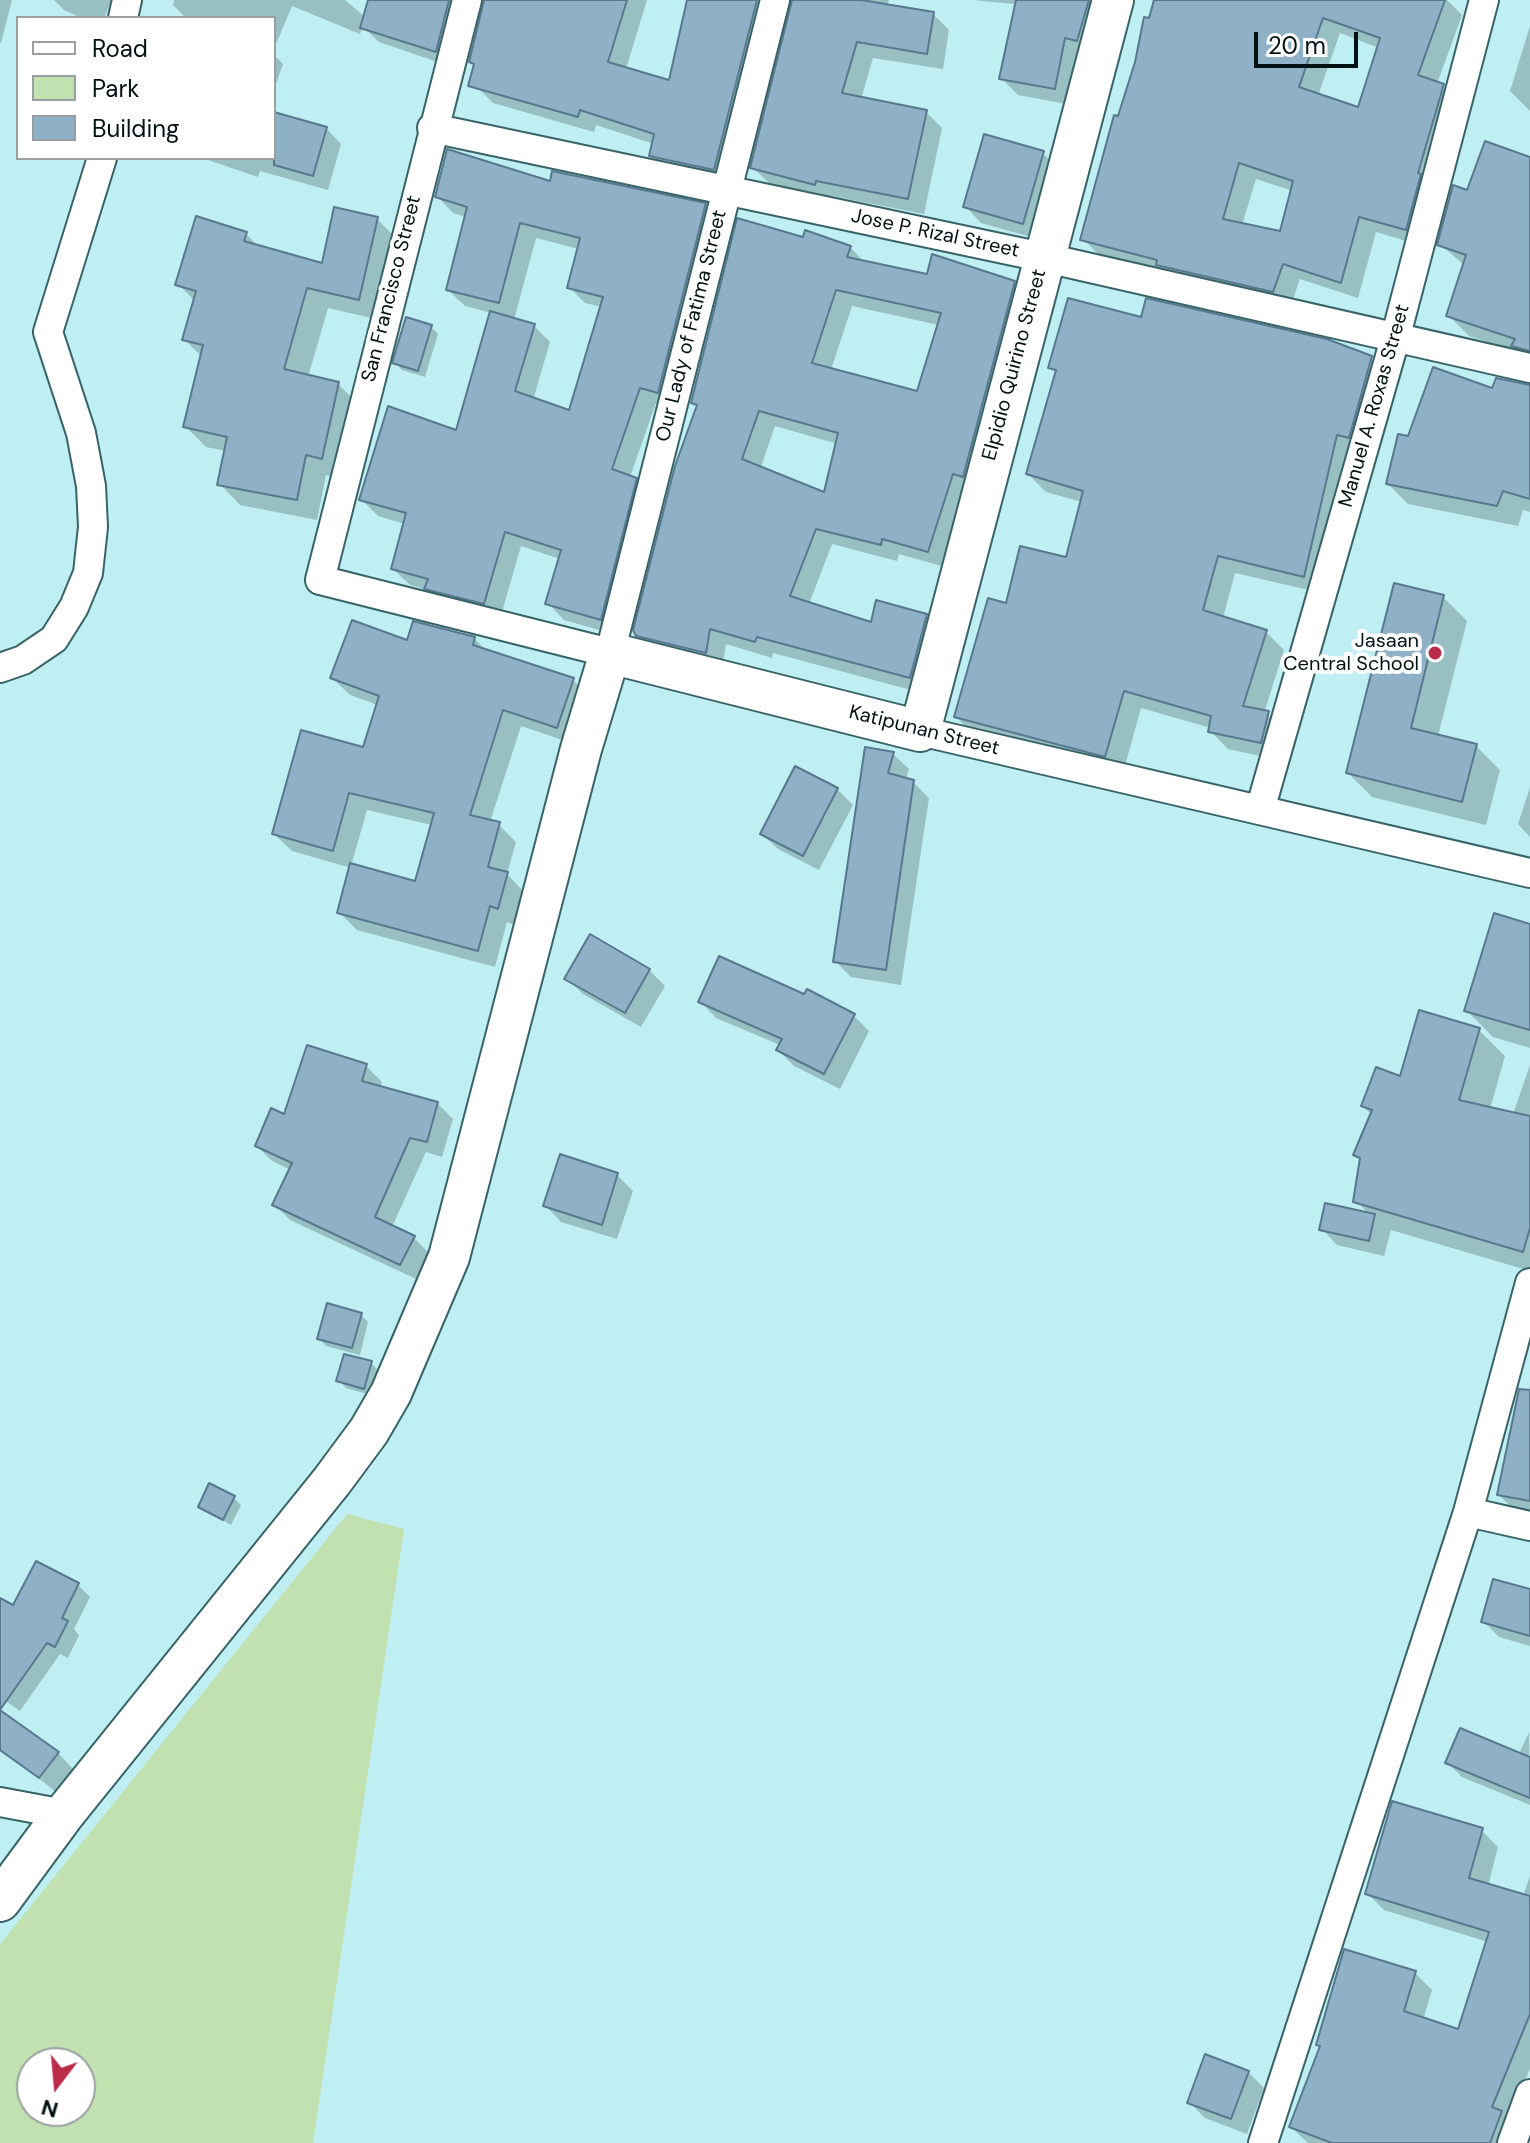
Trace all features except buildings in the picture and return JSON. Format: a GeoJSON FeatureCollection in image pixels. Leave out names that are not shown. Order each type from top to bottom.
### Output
{"type":"FeatureCollection","features":[{"type":"Feature","properties":{"kind":"street","name":"San Francisco Street"},"geometry":{"type":"LineString","coordinates":[[320,580],[432,128],[467,0]]}},
{"type":"Feature","properties":{"kind":"street","name":"Our Lady of Fatima Street"},"geometry":{"type":"LineString","coordinates":[[610,653],[775,0]]}},
{"type":"Feature","properties":{"kind":"street","name":"Elpidio Quirino Street"},"geometry":{"type":"LineString","coordinates":[[920,731],[1042,257],[1113,0]]}},
{"type":"Feature","properties":{"kind":"street","name":"Manuel A. Roxas Street"},"geometry":{"type":"LineString","coordinates":[[1260,810],[1395,339],[1484,0]]}},
{"type":"Feature","properties":{"kind":"street","name":"Jose P. Rizal Street"},"geometry":{"type":"LineString","coordinates":[[432,128],[1042,257],[1530,368]]}},
{"type":"Feature","properties":{"kind":"street"},"geometry":{"type":"LineString","coordinates":[[0,668],[23,660],[54,639],[74,607],[88,573],[93,527],[91,486],[81,433],[48,332],[95,190],[102,160]]}},
{"type":"Feature","properties":{"kind":"street","name":"Katipunan Street"},"geometry":{"type":"LineString","coordinates":[[320,580],[920,731],[1530,873]]}},
{"type":"Feature","properties":{"kind":"street"},"geometry":{"type":"LineString","coordinates":[[0,1901],[64,1814],[332,1481],[369,1431],[391,1393],[449,1257],[581,749],[610,653]]}},
{"type":"Feature","properties":{"kind":"street"},"geometry":{"type":"LineString","coordinates":[[1263,2143],[1468,1512],[1530,1283]]}},
{"type":"Feature","properties":{"kind":"street"},"geometry":{"type":"LineString","coordinates":[[1468,1512],[1530,1526]]}},
{"type":"Feature","properties":{"kind":"street"},"geometry":{"type":"LineString","coordinates":[[0,1802],[64,1814]]}},
{"type":"Feature","properties":{"kind":"street"},"geometry":{"type":"LineString","coordinates":[[1512,2143],[1530,2094]]}},
{"type":"Feature","properties":{"kind":"green space"},"geometry":{"type":"Polygon","coordinates":[[[347,1514],[404,1529],[313,2143],[0,2143],[0,1944],[347,1514]]]}},
{"type":"Feature","properties":{"kind":"place","name":"Jasaan Central School"},"geometry":{"type":"Point","coordinates":[1435,653]}}]}
